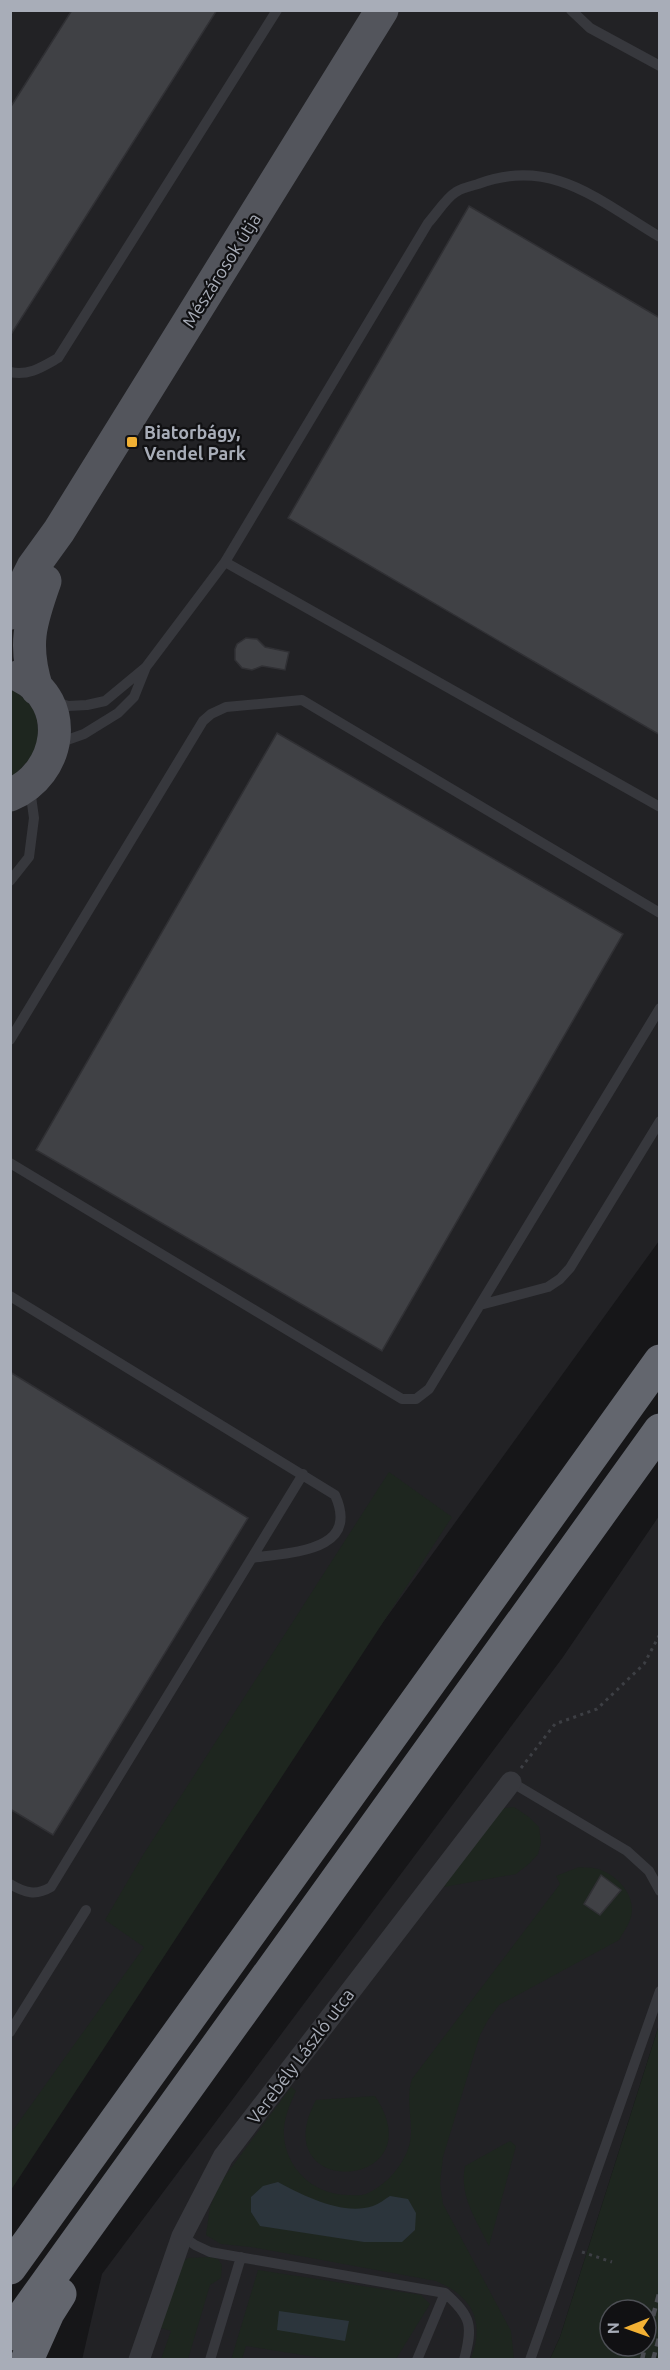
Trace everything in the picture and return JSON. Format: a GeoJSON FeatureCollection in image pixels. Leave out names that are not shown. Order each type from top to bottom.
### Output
{"type":"FeatureCollection","features":[{"type":"Feature","properties":{"kind":"highway"},"geometry":{"type":"LineString","coordinates":[[10,2268],[660,1361]]}},
{"type":"Feature","properties":{"kind":"highway"},"geometry":{"type":"LineString","coordinates":[[10,2334],[660,1430]]}},
{"type":"Feature","properties":{"kind":"highway"},"geometry":{"type":"LineString","coordinates":[[27,2360],[48,2313],[82,2259],[118,2184]]}},
{"type":"Feature","properties":{"kind":"main road","name":"Mészárosok útja"},"geometry":{"type":"LineString","coordinates":[[10,613],[33,567],[59,531],[382,10]]}},
{"type":"Feature","properties":{"kind":"main road","name":"Mészárosok útja"},"geometry":{"type":"LineString","coordinates":[[20,790],[39,776],[52,752],[54,724],[31,686],[29,636],[59,531]]}},
{"type":"Feature","properties":{"kind":"street","name":"Verebély László utca"},"geometry":{"type":"LineString","coordinates":[[139,2360],[182,2236],[223,2157],[511,1782]]}},
{"type":"Feature","properties":{"kind":"lane"},"geometry":{"type":"LineString","coordinates":[[10,372],[22,374],[37,370],[58,358],[277,10]]}},
{"type":"Feature","properties":{"kind":"lane"},"geometry":{"type":"LineString","coordinates":[[571,10],[590,27],[660,66]]}},
{"type":"Feature","properties":{"kind":"lane"},"geometry":{"type":"LineString","coordinates":[[31,686],[68,706],[87,705],[105,701],[146,667],[225,562],[428,223],[455,192],[489,180],[520,174],[547,177],[573,185],[660,237]]}},
{"type":"Feature","properties":{"kind":"lane"},"geometry":{"type":"LineString","coordinates":[[225,562],[660,807]]}},
{"type":"Feature","properties":{"kind":"lane"},"geometry":{"type":"LineString","coordinates":[[52,752],[68,740],[84,734],[118,713],[134,698],[146,667]]}},
{"type":"Feature","properties":{"kind":"lane"},"geometry":{"type":"LineString","coordinates":[[10,1040],[203,721],[211,714],[226,707],[302,700],[660,914]]}},
{"type":"Feature","properties":{"kind":"lane"},"geometry":{"type":"LineString","coordinates":[[10,881],[29,857],[34,818],[20,790]]}},
{"type":"Feature","properties":{"kind":"lane"},"geometry":{"type":"LineString","coordinates":[[10,1163],[402,1399],[416,1399],[429,1389],[660,1008]]}},
{"type":"Feature","properties":{"kind":"lane"},"geometry":{"type":"LineString","coordinates":[[480,1305],[548,1287],[560,1279],[570,1268],[660,1121]]}},
{"type":"Feature","properties":{"kind":"lane"},"geometry":{"type":"LineString","coordinates":[[10,1296],[335,1495],[340,1508],[340,1522],[334,1535],[324,1545],[252,1558]]}},
{"type":"Feature","properties":{"kind":"lane"},"geometry":{"type":"LineString","coordinates":[[10,1884],[30,1893],[41,1893],[51,1887],[303,1474]]}},
{"type":"Feature","properties":{"kind":"lane"},"geometry":{"type":"LineString","coordinates":[[511,1782],[627,1851],[649,1871],[660,1891]]}},
{"type":"Feature","properties":{"kind":"lane"},"geometry":{"type":"LineString","coordinates":[[10,2032],[86,1910]]}},
{"type":"Feature","properties":{"kind":"lane"},"geometry":{"type":"LineString","coordinates":[[530,2360],[660,1991]]}},
{"type":"Feature","properties":{"kind":"lane"},"geometry":{"type":"LineString","coordinates":[[182,2236],[195,2246],[210,2252],[446,2293],[469,2319],[470,2334],[464,2360]]}},
{"type":"Feature","properties":{"kind":"lane"},"geometry":{"type":"LineString","coordinates":[[210,2360],[241,2257]]}},
{"type":"Feature","properties":{"kind":"lane"},"geometry":{"type":"LineString","coordinates":[[417,2360],[446,2293]]}},
{"type":"Feature","properties":{"kind":"path"},"geometry":{"type":"LineString","coordinates":[[511,1782],[555,1724],[597,1709],[644,1664],[660,1634]]}},
{"type":"Feature","properties":{"kind":"path"},"geometry":{"type":"LineString","coordinates":[[569,2248],[612,2262]]}},
{"type":"Feature","properties":{"kind":"shaded area"},"geometry":{"type":"Polygon","coordinates":[[[11,11],[659,11],[659,1241],[11,2136],[11,11]]]}},
{"type":"Feature","properties":{"kind":"shaded area"},"geometry":{"type":"Polygon","coordinates":[[[11,688],[27,702],[35,714],[38,750],[11,779],[11,688]]]}},
{"type":"Feature","properties":{"kind":"shaded area"},"geometry":{"type":"Polygon","coordinates":[[[389,1472],[452,1517],[11,2190],[11,2133],[144,1947],[105,1920],[143,1855],[389,1472]]]}},
{"type":"Feature","properties":{"kind":"shaded area"},"geometry":{"type":"Polygon","coordinates":[[[659,1516],[659,2025],[560,2337],[550,2359],[82,2360],[102,2274],[563,1657],[659,1516]]]}},
{"type":"Feature","properties":{"kind":"shaded area"},"geometry":{"type":"Polygon","coordinates":[[[514,1807],[539,1827],[541,1842],[538,1854],[516,1874],[444,1887],[495,1809],[514,1807]]]}},
{"type":"Feature","properties":{"kind":"shaded area"},"geometry":{"type":"Polygon","coordinates":[[[579,1867],[604,1871],[621,1884],[631,1903],[632,1914],[629,1922],[619,1940],[499,2005],[480,2035],[443,2157],[440,2184],[443,2204],[511,2331],[514,2359],[471,2359],[477,2333],[473,2312],[459,2295],[436,2281],[251,2247],[221,2244],[206,2235],[210,2207],[220,2183],[291,2087],[296,2091],[285,2123],[285,2144],[293,2165],[308,2181],[316,2187],[337,2194],[360,2195],[372,2191],[389,2178],[402,2162],[409,2146],[411,2127],[409,2099],[412,2079],[560,1884],[556,1876],[579,1867]]]}},
{"type":"Feature","properties":{"kind":"shaded area"},"geometry":{"type":"Polygon","coordinates":[[[659,2025],[659,2359],[550,2359],[560,2337],[659,2025]]]}},
{"type":"Feature","properties":{"kind":"shaded area"},"geometry":{"type":"Polygon","coordinates":[[[375,2096],[388,2128],[385,2151],[370,2166],[349,2172],[328,2168],[311,2155],[306,2133],[316,2100],[375,2096]]]}},
{"type":"Feature","properties":{"kind":"shaded area"},"geometry":{"type":"Polygon","coordinates":[[[510,2141],[516,2146],[489,2246],[474,2217],[464,2187],[465,2166],[510,2141]]]}},
{"type":"Feature","properties":{"kind":"shaded area"},"geometry":{"type":"Polygon","coordinates":[[[278,2182],[324,2203],[349,2208],[373,2206],[390,2196],[408,2199],[416,2213],[415,2230],[402,2242],[364,2242],[260,2226],[251,2212],[251,2197],[263,2186],[278,2182]]]}},
{"type":"Feature","properties":{"kind":"shaded area"},"geometry":{"type":"Polygon","coordinates":[[[188,2258],[218,2259],[222,2265],[221,2278],[210,2285],[188,2359],[161,2359],[171,2331],[161,2328],[173,2269],[188,2258]]]}},
{"type":"Feature","properties":{"kind":"shaded area"},"geometry":{"type":"Polygon","coordinates":[[[258,2270],[421,2295],[430,2304],[396,2359],[328,2359],[246,2346],[242,2359],[231,2360],[258,2270]]]}},
{"type":"Feature","properties":{"kind":"shaded area"},"geometry":{"type":"Polygon","coordinates":[[[279,2311],[349,2321],[345,2341],[277,2330],[279,2311]]]}},
{"type":"Feature","properties":{"kind":"building"},"geometry":{"type":"Polygon","coordinates":[[[72,10],[217,10],[10,336],[10,108],[72,10]]]}},
{"type":"Feature","properties":{"kind":"building"},"geometry":{"type":"Polygon","coordinates":[[[469,206],[660,318],[660,735],[288,518],[469,206]]]}},
{"type":"Feature","properties":{"kind":"building"},"geometry":{"type":"Polygon","coordinates":[[[246,638],[257,639],[265,647],[289,652],[285,670],[262,666],[252,670],[242,668],[235,660],[235,649],[237,644],[246,638]]]}},
{"type":"Feature","properties":{"kind":"building"},"geometry":{"type":"Polygon","coordinates":[[[277,733],[623,934],[382,1351],[36,1150],[277,733]]]}},
{"type":"Feature","properties":{"kind":"building"},"geometry":{"type":"Polygon","coordinates":[[[10,1372],[248,1518],[53,1835],[10,1809],[10,1372]]]}},
{"type":"Feature","properties":{"kind":"building"},"geometry":{"type":"Polygon","coordinates":[[[601,1875],[621,1890],[600,1915],[584,1904],[601,1875]]]}},
{"type":"Feature","properties":{"kind":"railway"},"geometry":{"type":"LineString","coordinates":[[658,2298],[660,2290]]}},
{"type":"Feature","properties":{"kind":"railway"},"geometry":{"type":"LineString","coordinates":[[653,2360],[660,2334]]}},
{"type":"Feature","properties":{"kind":"place","name":"Biatorbágy, Vendel Park"},"geometry":{"type":"Point","coordinates":[132,442]}}]}
